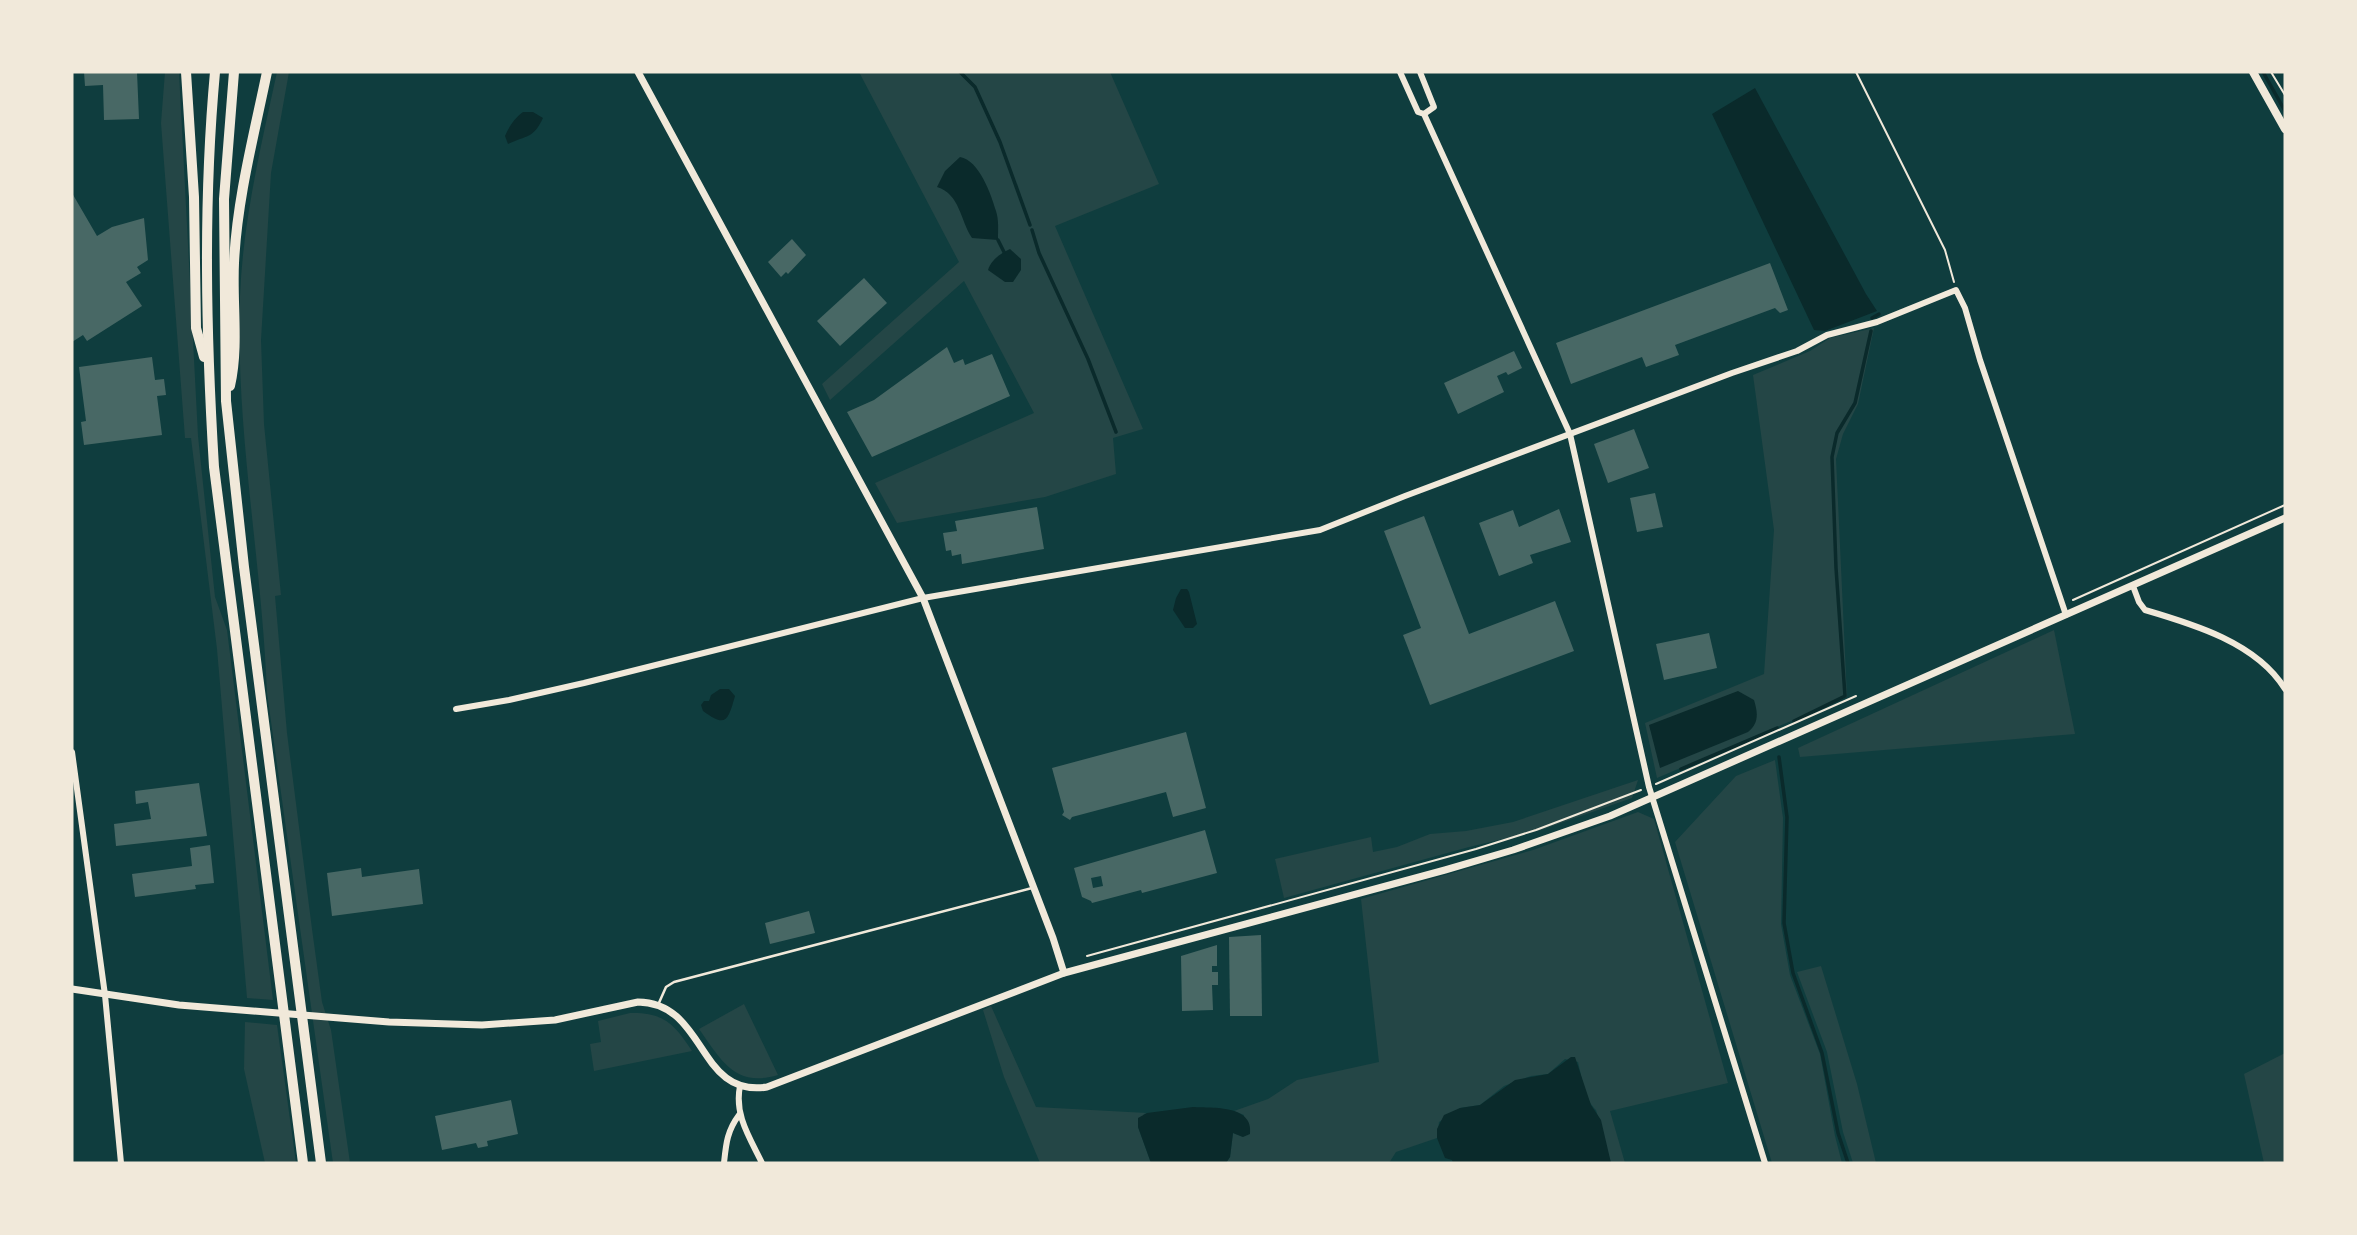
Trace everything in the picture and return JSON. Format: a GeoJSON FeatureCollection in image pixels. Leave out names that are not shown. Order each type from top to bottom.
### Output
{"type":"FeatureCollection","features":[{"type":"Feature","properties":{"kind":"highway"},"geometry":{"type":"LineString","coordinates":[[186,72],[194,197],[196,328],[208,368]]}},
{"type":"Feature","properties":{"kind":"highway"},"geometry":{"type":"LineString","coordinates":[[215,72],[207,201],[208,368],[217,494],[303,1163]]}},
{"type":"Feature","properties":{"kind":"highway"},"geometry":{"type":"LineString","coordinates":[[234,72],[224,199],[226,401],[244,567],[321,1163]]}},
{"type":"Feature","properties":{"kind":"highway"},"geometry":{"type":"LineString","coordinates":[[226,401],[234,367],[234,262],[241,200],[267,72]]}},
{"type":"Feature","properties":{"kind":"main road"},"geometry":{"type":"LineString","coordinates":[[2253,72],[2285,129]]}},
{"type":"Feature","properties":{"kind":"street"},"geometry":{"type":"LineString","coordinates":[[638,72],[923,598],[1064,973]]}},
{"type":"Feature","properties":{"kind":"street"},"geometry":{"type":"LineString","coordinates":[[1400,72],[1418,112],[1424,114],[1570,434],[1649,787],[1765,1163]]}},
{"type":"Feature","properties":{"kind":"street"},"geometry":{"type":"LineString","coordinates":[[1419,72],[1434,107],[1424,114]]}},
{"type":"Feature","properties":{"kind":"street"},"geometry":{"type":"LineString","coordinates":[[456,709],[573,685],[923,598],[1320,530],[1732,373],[1787,355],[1827,335],[1877,322],[1956,290],[1965,308],[2066,615]]}},
{"type":"Feature","properties":{"kind":"street"},"geometry":{"type":"LineString","coordinates":[[72,989],[179,1005],[389,1022],[503,1024],[555,1020],[638,1002],[658,1005],[682,1020],[711,1064],[726,1078],[740,1086],[757,1089],[776,1085],[949,1015],[1064,973],[1513,850],[1610,816],[2285,518]]}},
{"type":"Feature","properties":{"kind":"street"},"geometry":{"type":"LineString","coordinates":[[2133,586],[2138,602],[2145,610],[2207,629],[2253,656],[2285,689]]}},
{"type":"Feature","properties":{"kind":"street"},"geometry":{"type":"LineString","coordinates":[[72,752],[105,995],[121,1163]]}},
{"type":"Feature","properties":{"kind":"street"},"geometry":{"type":"LineString","coordinates":[[740,1086],[739,1115],[762,1163]]}},
{"type":"Feature","properties":{"kind":"street"},"geometry":{"type":"LineString","coordinates":[[724,1163],[727,1136],[739,1115]]}},
{"type":"Feature","properties":{"kind":"lane"},"geometry":{"type":"LineString","coordinates":[[658,1005],[666,987],[674,982],[1034,888]]}},
{"type":"Feature","properties":{"kind":"path"},"geometry":{"type":"LineString","coordinates":[[1856,72],[1945,250],[1956,290]]}},
{"type":"Feature","properties":{"kind":"path"},"geometry":{"type":"LineString","coordinates":[[2271,72],[2285,95]]}},
{"type":"Feature","properties":{"kind":"path"},"geometry":{"type":"LineString","coordinates":[[2062,605],[2285,505]]}},
{"type":"Feature","properties":{"kind":"path"},"geometry":{"type":"LineString","coordinates":[[1080,961],[1089,955],[1476,849],[1536,830],[1649,787],[1865,692]]}},
{"type":"Feature","properties":{"kind":"shaded area"},"geometry":{"type":"Polygon","coordinates":[[[165,72],[179,72],[198,436],[215,597],[227,630],[273,1000],[247,998],[217,649],[191,438],[185,438],[161,123],[165,72]]]}},
{"type":"Feature","properties":{"kind":"shaded area"},"geometry":{"type":"Polygon","coordinates":[[[277,72],[289,72],[271,173],[261,340],[264,424],[281,595],[275,596],[287,733],[312,929],[322,1002],[331,1030],[350,1163],[333,1163],[267,693],[241,396],[240,296],[245,239],[277,72]]]}},
{"type":"Feature","properties":{"kind":"shaded area"},"geometry":{"type":"Polygon","coordinates":[[[859,72],[1110,72],[1159,184],[1055,226],[1143,429],[1113,438],[1116,474],[1045,497],[897,523],[875,483],[1034,413],[964,281],[830,400],[822,384],[959,262],[859,72]]]}},
{"type":"Feature","properties":{"kind":"shaded area"},"geometry":{"type":"Polygon","coordinates":[[[1755,88],[1877,311],[1825,331],[1814,330],[1712,114],[1755,88]]]}},
{"type":"Feature","properties":{"kind":"shaded area"},"geometry":{"type":"Polygon","coordinates":[[[523,112],[533,112],[543,118],[533,133],[508,144],[505,136],[512,122],[523,112]]]}},
{"type":"Feature","properties":{"kind":"shaded area"},"geometry":{"type":"Polygon","coordinates":[[[960,157],[973,164],[987,187],[997,214],[998,240],[972,238],[955,201],[945,190],[937,187],[945,171],[960,157]]]}},
{"type":"Feature","properties":{"kind":"shaded area"},"geometry":{"type":"Polygon","coordinates":[[[1010,249],[1021,259],[1021,270],[1013,282],[1005,282],[988,270],[997,257],[1010,249]]]}},
{"type":"Feature","properties":{"kind":"shaded area"},"geometry":{"type":"Polygon","coordinates":[[[1874,328],[1858,404],[1843,434],[1836,459],[1847,697],[1657,778],[1645,723],[1764,674],[1774,530],[1753,375],[1810,351],[1830,338],[1874,328]]]}},
{"type":"Feature","properties":{"kind":"shaded area"},"geometry":{"type":"Polygon","coordinates":[[[1181,589],[1187,589],[1189,592],[1197,624],[1193,628],[1185,628],[1173,610],[1181,589]]]}},
{"type":"Feature","properties":{"kind":"shaded area"},"geometry":{"type":"Polygon","coordinates":[[[2054,630],[2075,734],[1800,757],[1798,748],[2054,630]]]}},
{"type":"Feature","properties":{"kind":"shaded area"},"geometry":{"type":"Polygon","coordinates":[[[720,689],[729,689],[735,696],[728,716],[721,720],[703,711],[701,705],[720,689]]]}},
{"type":"Feature","properties":{"kind":"shaded area"},"geometry":{"type":"Polygon","coordinates":[[[1738,691],[1754,700],[1757,718],[1752,729],[1660,768],[1649,725],[1738,691]]]}},
{"type":"Feature","properties":{"kind":"shaded area"},"geometry":{"type":"Polygon","coordinates":[[[1775,760],[1783,818],[1781,924],[1790,975],[1820,1054],[1842,1163],[1772,1163],[1675,842],[1736,776],[1775,760]]]}},
{"type":"Feature","properties":{"kind":"shaded area"},"geometry":{"type":"Polygon","coordinates":[[[1638,780],[1632,798],[1541,830],[1284,898],[1275,859],[1371,837],[1373,852],[1397,847],[1430,834],[1466,831],[1513,822],[1638,780]]]}},
{"type":"Feature","properties":{"kind":"shaded area"},"geometry":{"type":"Polygon","coordinates":[[[1638,812],[1654,819],[1728,1083],[1610,1111],[1625,1163],[1611,1163],[1596,1110],[1584,1088],[1578,1062],[1565,1059],[1548,1074],[1531,1076],[1504,1086],[1480,1105],[1460,1108],[1439,1122],[1437,1138],[1396,1152],[1389,1163],[1226,1163],[1230,1157],[1233,1133],[1243,1137],[1244,1115],[1234,1111],[1268,1099],[1297,1080],[1379,1062],[1361,899],[1533,850],[1638,812]]]}},
{"type":"Feature","properties":{"kind":"shaded area"},"geometry":{"type":"Polygon","coordinates":[[[1821,966],[1857,1084],[1876,1163],[1853,1163],[1843,1132],[1827,1052],[1797,972],[1821,966]]]}},
{"type":"Feature","properties":{"kind":"shaded area"},"geometry":{"type":"Polygon","coordinates":[[[744,1004],[778,1075],[751,1078],[740,1074],[722,1061],[699,1029],[744,1004]]]}},
{"type":"Feature","properties":{"kind":"shaded area"},"geometry":{"type":"Polygon","coordinates":[[[991,1006],[1036,1107],[1147,1113],[1138,1127],[1151,1163],[1040,1163],[1004,1077],[983,1010],[991,1006]]]}},
{"type":"Feature","properties":{"kind":"shaded area"},"geometry":{"type":"Polygon","coordinates":[[[630,1013],[652,1015],[667,1022],[692,1051],[594,1071],[590,1044],[601,1042],[598,1021],[630,1013]]]}},
{"type":"Feature","properties":{"kind":"shaded area"},"geometry":{"type":"Polygon","coordinates":[[[245,1022],[277,1025],[296,1163],[265,1163],[244,1069],[245,1022]]]}},
{"type":"Feature","properties":{"kind":"shaded area"},"geometry":{"type":"Polygon","coordinates":[[[2285,1053],[2285,1163],[2264,1163],[2244,1074],[2285,1053]]]}},
{"type":"Feature","properties":{"kind":"shaded area"},"geometry":{"type":"Polygon","coordinates":[[[1571,1057],[1575,1057],[1591,1105],[1601,1120],[1611,1163],[1453,1163],[1445,1158],[1437,1138],[1437,1129],[1444,1115],[1460,1108],[1480,1105],[1515,1080],[1548,1074],[1571,1057]]]}},
{"type":"Feature","properties":{"kind":"shaded area"},"geometry":{"type":"Polygon","coordinates":[[[1193,1107],[1221,1108],[1239,1113],[1250,1125],[1250,1134],[1243,1137],[1233,1133],[1230,1157],[1226,1163],[1151,1163],[1138,1127],[1138,1118],[1147,1113],[1193,1107]]]}},
{"type":"Feature","properties":{"kind":"building"},"geometry":{"type":"Polygon","coordinates":[[[84,72],[137,72],[139,119],[104,120],[103,85],[85,86],[84,72]]]}},
{"type":"Feature","properties":{"kind":"building"},"geometry":{"type":"Polygon","coordinates":[[[72,193],[97,236],[112,227],[144,218],[148,260],[137,267],[141,273],[126,282],[142,306],[87,341],[83,335],[72,342],[72,193]]]}},
{"type":"Feature","properties":{"kind":"building"},"geometry":{"type":"Polygon","coordinates":[[[792,239],[806,255],[788,274],[786,272],[781,277],[768,262],[792,239]]]}},
{"type":"Feature","properties":{"kind":"building"},"geometry":{"type":"Polygon","coordinates":[[[1770,263],[1788,310],[1780,313],[1775,308],[1675,345],[1679,355],[1646,367],[1642,357],[1571,384],[1556,343],[1770,263]]]}},
{"type":"Feature","properties":{"kind":"building"},"geometry":{"type":"Polygon","coordinates":[[[864,278],[887,303],[840,346],[817,321],[864,278]]]}},
{"type":"Feature","properties":{"kind":"building"},"geometry":{"type":"Polygon","coordinates":[[[947,347],[954,363],[963,359],[965,365],[992,354],[1010,396],[872,457],[847,412],[874,400],[947,347]]]}},
{"type":"Feature","properties":{"kind":"building"},"geometry":{"type":"Polygon","coordinates":[[[1514,351],[1522,368],[1508,375],[1506,372],[1497,376],[1504,392],[1458,414],[1444,383],[1514,351]]]}},
{"type":"Feature","properties":{"kind":"building"},"geometry":{"type":"Polygon","coordinates":[[[152,357],[155,380],[164,379],[166,395],[157,396],[162,435],[84,445],[81,422],[86,421],[79,367],[152,357]]]}},
{"type":"Feature","properties":{"kind":"building"},"geometry":{"type":"Polygon","coordinates":[[[1634,429],[1649,468],[1608,483],[1594,444],[1634,429]]]}},
{"type":"Feature","properties":{"kind":"building"},"geometry":{"type":"Polygon","coordinates":[[[1655,493],[1663,527],[1637,532],[1630,498],[1655,493]]]}},
{"type":"Feature","properties":{"kind":"building"},"geometry":{"type":"Polygon","coordinates":[[[1037,507],[1044,549],[962,564],[961,554],[952,556],[951,550],[946,551],[943,533],[957,531],[955,521],[1037,507]]]}},
{"type":"Feature","properties":{"kind":"building"},"geometry":{"type":"Polygon","coordinates":[[[1559,509],[1571,542],[1530,555],[1533,563],[1499,576],[1479,523],[1513,510],[1519,527],[1559,509]]]}},
{"type":"Feature","properties":{"kind":"building"},"geometry":{"type":"Polygon","coordinates":[[[1424,516],[1469,634],[1555,601],[1574,651],[1430,705],[1403,635],[1421,628],[1384,531],[1424,516]]]}},
{"type":"Feature","properties":{"kind":"building"},"geometry":{"type":"Polygon","coordinates":[[[1709,633],[1717,668],[1664,680],[1656,644],[1709,633]]]}},
{"type":"Feature","properties":{"kind":"building"},"geometry":{"type":"Polygon","coordinates":[[[1186,732],[1206,808],[1173,817],[1166,792],[1072,817],[1070,820],[1062,815],[1064,812],[1052,768],[1186,732]]]}},
{"type":"Feature","properties":{"kind":"building"},"geometry":{"type":"Polygon","coordinates":[[[199,783],[207,836],[116,846],[114,824],[151,819],[148,802],[136,804],[135,791],[199,783]]]}},
{"type":"Feature","properties":{"kind":"building"},"geometry":{"type":"Polygon","coordinates":[[[1205,830],[1217,873],[1092,903],[1082,897],[1074,868],[1205,830]],[[1101,876],[1091,878],[1093,888],[1103,886],[1101,876]]]}},
{"type":"Feature","properties":{"kind":"building"},"geometry":{"type":"Polygon","coordinates":[[[210,845],[214,883],[195,885],[196,889],[135,897],[132,874],[192,866],[190,848],[210,845]]]}},
{"type":"Feature","properties":{"kind":"building"},"geometry":{"type":"Polygon","coordinates":[[[361,868],[362,877],[419,869],[423,904],[332,916],[327,873],[361,868]]]}},
{"type":"Feature","properties":{"kind":"building"},"geometry":{"type":"Polygon","coordinates":[[[809,911],[815,933],[770,944],[765,923],[809,911]]]}},
{"type":"Feature","properties":{"kind":"building"},"geometry":{"type":"Polygon","coordinates":[[[1261,935],[1262,1016],[1230,1016],[1229,937],[1261,935]]]}},
{"type":"Feature","properties":{"kind":"building"},"geometry":{"type":"Polygon","coordinates":[[[1217,945],[1217,966],[1212,966],[1212,972],[1218,972],[1218,985],[1212,985],[1213,1010],[1182,1011],[1181,956],[1217,945]]]}},
{"type":"Feature","properties":{"kind":"building"},"geometry":{"type":"Polygon","coordinates":[[[511,1100],[518,1134],[487,1141],[488,1146],[478,1148],[476,1143],[442,1150],[435,1116],[511,1100]]]}},
{"type":"Feature","properties":{"kind":"waterway"},"geometry":{"type":"LineString","coordinates":[[960,72],[975,87],[1000,142],[1030,225]]}},
{"type":"Feature","properties":{"kind":"waterway"},"geometry":{"type":"LineString","coordinates":[[2263,72],[2285,111]]}},
{"type":"Feature","properties":{"kind":"waterway"},"geometry":{"type":"LineString","coordinates":[[1032,230],[1039,253],[1088,359],[1116,432]]}},
{"type":"Feature","properties":{"kind":"waterway"},"geometry":{"type":"LineString","coordinates":[[998,240],[1004,252]]}},
{"type":"Feature","properties":{"kind":"waterway"},"geometry":{"type":"LineString","coordinates":[[1872,318],[1879,314]]}},
{"type":"Feature","properties":{"kind":"waterway"},"geometry":{"type":"LineString","coordinates":[[1794,721],[1845,696],[1832,457],[1837,433],[1855,403],[1871,331]]}},
{"type":"Feature","properties":{"kind":"waterway"},"geometry":{"type":"LineString","coordinates":[[1681,769],[1777,728]]}},
{"type":"Feature","properties":{"kind":"waterway"},"geometry":{"type":"LineString","coordinates":[[1779,757],[1787,817],[1784,923],[1793,973],[1822,1053],[1838,1133],[1848,1163]]}}]}
